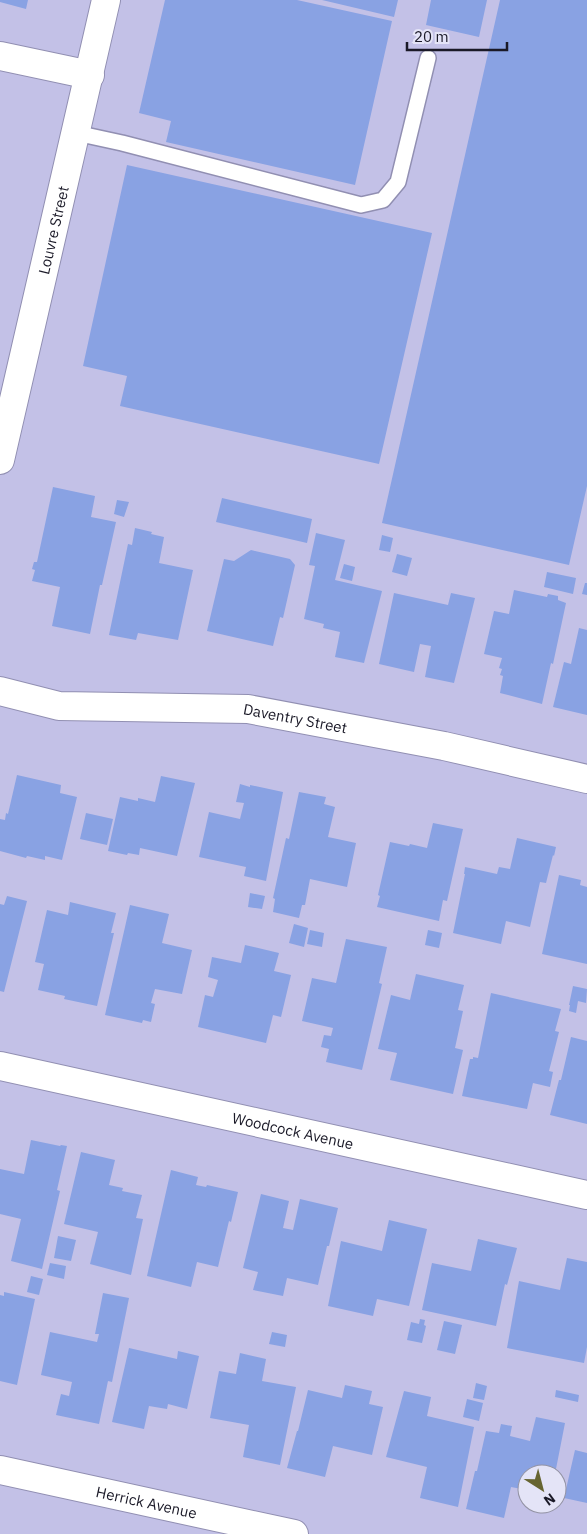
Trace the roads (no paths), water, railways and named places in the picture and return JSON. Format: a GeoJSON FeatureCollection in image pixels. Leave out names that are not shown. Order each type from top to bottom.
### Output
{"type":"FeatureCollection","features":[{"type":"Feature","properties":{"kind":"street","name":"Louvre Street"},"geometry":{"type":"LineString","coordinates":[[0,460],[106,0]]}},
{"type":"Feature","properties":{"kind":"street"},"geometry":{"type":"LineString","coordinates":[[0,56],[90,75]]}},
{"type":"Feature","properties":{"kind":"street","name":"Daventry Street"},"geometry":{"type":"LineString","coordinates":[[0,691],[59,706],[248,709],[444,746],[587,779]]}},
{"type":"Feature","properties":{"kind":"street","name":"Woodcock Avenue"},"geometry":{"type":"LineString","coordinates":[[0,1066],[587,1195]]}},
{"type":"Feature","properties":{"kind":"street","name":"Herrick Avenue"},"geometry":{"type":"LineString","coordinates":[[0,1470],[294,1534]]}},
{"type":"Feature","properties":{"kind":"lane"},"geometry":{"type":"LineString","coordinates":[[76,133],[361,205],[383,200],[398,182],[428,58]]}}]}
